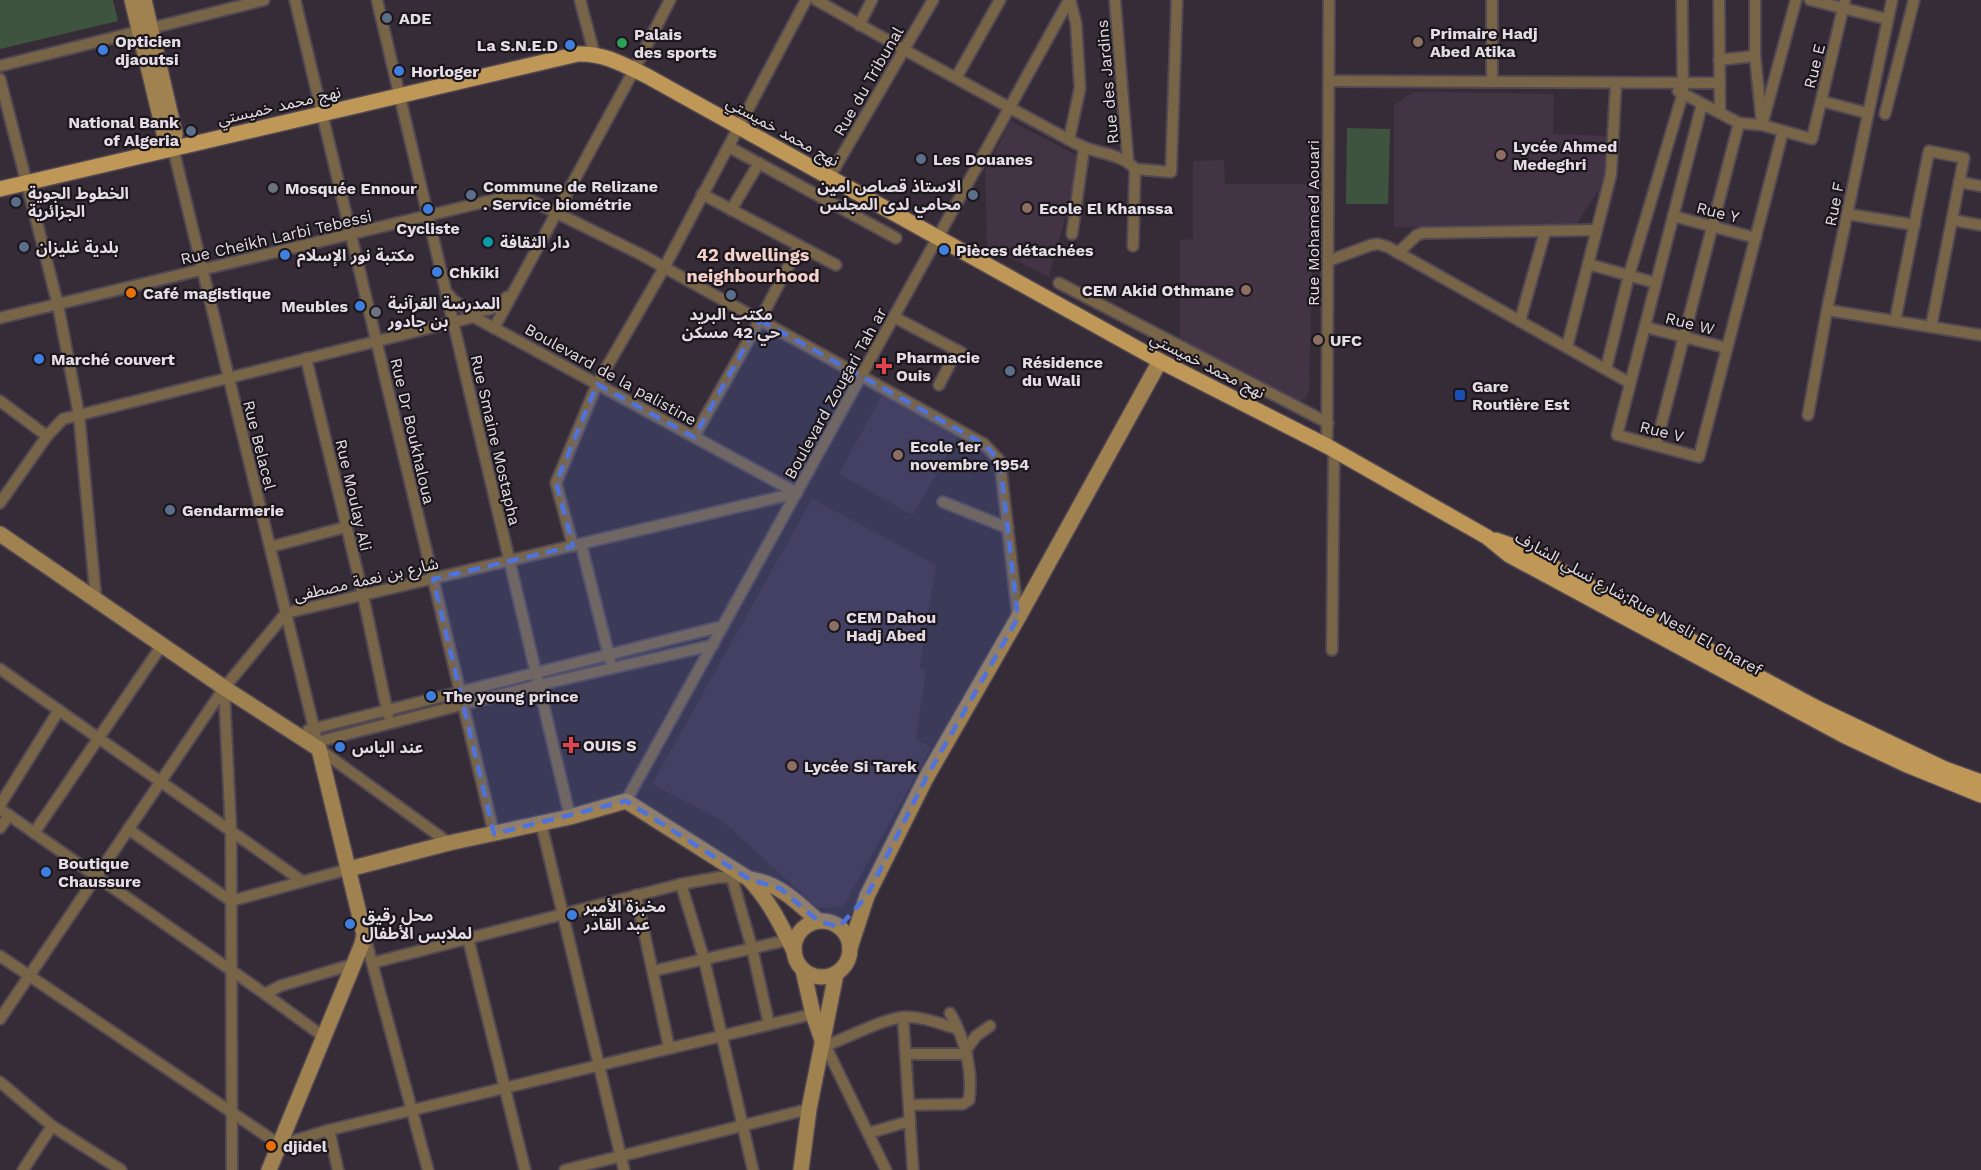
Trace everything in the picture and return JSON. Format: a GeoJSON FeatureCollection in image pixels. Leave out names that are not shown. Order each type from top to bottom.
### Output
{"type":"FeatureCollection","features":[{"type":"Feature","properties":{"kind":"main road","name":"نهج محمد خميستي"},"geometry":{"type":"LineString","coordinates":[[0,189],[578,54],[594,53],[634,70],[1160,361],[1331,448],[1487,537]]}},
{"type":"Feature","properties":{"kind":"main road","name":"شارع نسلي الشارف;Rue Nesli El Charef"},"geometry":{"type":"LineString","coordinates":[[1487,537],[1516,547],[1887,743],[1981,782]]}},
{"type":"Feature","properties":{"kind":"main road","name":"شارع نسلي الشارف;Rue Nesli El Charef"},"geometry":{"type":"LineString","coordinates":[[1487,537],[1509,555],[1845,736],[1907,765],[1981,795]]}},
{"type":"Feature","properties":{"kind":"street"},"geometry":{"type":"LineString","coordinates":[[132,0],[145,29],[176,134],[173,148]]}},
{"type":"Feature","properties":{"kind":"street"},"geometry":{"type":"LineString","coordinates":[[144,0],[145,29]]}},
{"type":"Feature","properties":{"kind":"street"},"geometry":{"type":"LineString","coordinates":[[0,66],[264,0]]}},
{"type":"Feature","properties":{"kind":"street","name":"Rue Dr Boukhaloua"},"geometry":{"type":"LineString","coordinates":[[295,0],[494,834]]}},
{"type":"Feature","properties":{"kind":"street","name":"Rue Smaine Mostapha"},"geometry":{"type":"LineString","coordinates":[[376,0],[570,817]]}},
{"type":"Feature","properties":{"kind":"street"},"geometry":{"type":"LineString","coordinates":[[580,0],[594,53]]}},
{"type":"Feature","properties":{"kind":"street"},"geometry":{"type":"LineString","coordinates":[[494,328],[670,0]]}},
{"type":"Feature","properties":{"kind":"street"},"geometry":{"type":"LineString","coordinates":[[612,669],[577,545],[556,483],[597,384],[729,147],[806,0]]}},
{"type":"Feature","properties":{"kind":"street"},"geometry":{"type":"LineString","coordinates":[[816,0],[904,51],[1084,148],[1131,165],[1171,172],[1178,0]]}},
{"type":"Feature","properties":{"kind":"street"},"geometry":{"type":"LineString","coordinates":[[859,25],[872,0]]}},
{"type":"Feature","properties":{"kind":"street","name":"Rue du Tribunal"},"geometry":{"type":"LineString","coordinates":[[829,178],[933,0]]}},
{"type":"Feature","properties":{"kind":"street"},"geometry":{"type":"LineString","coordinates":[[956,78],[1000,0]]}},
{"type":"Feature","properties":{"kind":"street"},"geometry":{"type":"LineString","coordinates":[[1069,0],[1076,23],[1080,88],[1069,140]]}},
{"type":"Feature","properties":{"kind":"street","name":"Boulevard Zougari Tah ar"},"geometry":{"type":"LineString","coordinates":[[626,801],[1069,0]]}},
{"type":"Feature","properties":{"kind":"street","name":"Rue des Jardins"},"geometry":{"type":"LineString","coordinates":[[1115,0],[1131,165],[1133,246]]}},
{"type":"Feature","properties":{"kind":"street","name":"Rue Mohamed Aouari"},"geometry":{"type":"LineString","coordinates":[[1329,0],[1328,423],[1331,448],[1332,650]]}},
{"type":"Feature","properties":{"kind":"street"},"geometry":{"type":"LineString","coordinates":[[1492,0],[1492,82]]}},
{"type":"Feature","properties":{"kind":"street"},"geometry":{"type":"LineString","coordinates":[[1606,369],[1629,275],[1682,88],[1682,0]]}},
{"type":"Feature","properties":{"kind":"street"},"geometry":{"type":"LineString","coordinates":[[1719,0],[1719,113]]}},
{"type":"Feature","properties":{"kind":"street"},"geometry":{"type":"LineString","coordinates":[[1755,0],[1755,56],[1762,125]]}},
{"type":"Feature","properties":{"kind":"street"},"geometry":{"type":"LineString","coordinates":[[1762,125],[1796,0]]}},
{"type":"Feature","properties":{"kind":"street"},"geometry":{"type":"LineString","coordinates":[[1810,0],[1844,4],[1887,19]]}},
{"type":"Feature","properties":{"kind":"street","name":"Rue F"},"geometry":{"type":"LineString","coordinates":[[1808,415],[1827,310],[1892,0]]}},
{"type":"Feature","properties":{"kind":"street"},"geometry":{"type":"LineString","coordinates":[[1885,114],[1914,0]]}},
{"type":"Feature","properties":{"kind":"street","name":"Rue E"},"geometry":{"type":"LineString","coordinates":[[1784,131],[1812,139],[1844,4]]}},
{"type":"Feature","properties":{"kind":"street"},"geometry":{"type":"LineString","coordinates":[[1719,60],[1755,56]]}},
{"type":"Feature","properties":{"kind":"street"},"geometry":{"type":"LineString","coordinates":[[0,79],[58,305],[78,415],[96,600]]}},
{"type":"Feature","properties":{"kind":"street"},"geometry":{"type":"LineString","coordinates":[[1329,81],[1666,83],[1682,88],[1702,104],[1739,123],[1762,125],[1784,131],[1727,348]]}},
{"type":"Feature","properties":{"kind":"street"},"geometry":{"type":"LineString","coordinates":[[1567,347],[1611,174],[1616,82]]}},
{"type":"Feature","properties":{"kind":"street"},"geometry":{"type":"LineString","coordinates":[[1682,88],[1719,83]]}},
{"type":"Feature","properties":{"kind":"street"},"geometry":{"type":"LineString","coordinates":[[1821,101],[1867,113]]}},
{"type":"Feature","properties":{"kind":"street"},"geometry":{"type":"LineString","coordinates":[[1328,261],[1371,245],[1378,244],[1388,247],[1630,383],[1702,104]]}},
{"type":"Feature","properties":{"kind":"street"},"geometry":{"type":"LineString","coordinates":[[1656,446],[1739,123]]}},
{"type":"Feature","properties":{"kind":"street"},"geometry":{"type":"LineString","coordinates":[[729,147],[896,238]]}},
{"type":"Feature","properties":{"kind":"street","name":"Rue Belacel"},"geometry":{"type":"LineString","coordinates":[[173,148],[318,746]]}},
{"type":"Feature","properties":{"kind":"street"},"geometry":{"type":"LineString","coordinates":[[1072,234],[1084,148]]}},
{"type":"Feature","properties":{"kind":"street"},"geometry":{"type":"LineString","coordinates":[[1895,321],[1929,151],[1964,158],[1931,327]]}},
{"type":"Feature","properties":{"kind":"street"},"geometry":{"type":"LineString","coordinates":[[731,210],[759,163]]}},
{"type":"Feature","properties":{"kind":"street"},"geometry":{"type":"LineString","coordinates":[[1959,182],[1981,186]]}},
{"type":"Feature","properties":{"kind":"street","name":"Rue Cheikh Larbi Tebessi"},"geometry":{"type":"LineString","coordinates":[[0,318],[518,194],[760,320],[984,444],[1000,461],[1018,618]]}},
{"type":"Feature","properties":{"kind":"street"},"geometry":{"type":"LineString","coordinates":[[702,194],[836,266]]}},
{"type":"Feature","properties":{"kind":"street"},"geometry":{"type":"LineString","coordinates":[[1847,214],[1915,225]]}},
{"type":"Feature","properties":{"kind":"street","name":"Rue Y"},"geometry":{"type":"LineString","coordinates":[[1673,216],[1756,237]]}},
{"type":"Feature","properties":{"kind":"street"},"geometry":{"type":"LineString","coordinates":[[1952,220],[1981,225]]}},
{"type":"Feature","properties":{"kind":"street"},"geometry":{"type":"LineString","coordinates":[[1398,253],[1417,235],[1423,233],[1596,230]]}},
{"type":"Feature","properties":{"kind":"street"},"geometry":{"type":"LineString","coordinates":[[1520,321],[1545,232]]}},
{"type":"Feature","properties":{"kind":"street"},"geometry":{"type":"LineString","coordinates":[[694,437],[799,246]]}},
{"type":"Feature","properties":{"kind":"street"},"geometry":{"type":"LineString","coordinates":[[1588,264],[1656,283]]}},
{"type":"Feature","properties":{"kind":"street"},"geometry":{"type":"LineString","coordinates":[[1059,283],[1328,423]]}},
{"type":"Feature","properties":{"kind":"street"},"geometry":{"type":"LineString","coordinates":[[445,290],[453,301],[464,308],[478,311],[491,309],[503,302],[512,292]]}},
{"type":"Feature","properties":{"kind":"street"},"geometry":{"type":"LineString","coordinates":[[1827,310],[1981,335]]}},
{"type":"Feature","properties":{"kind":"street","name":"Boulevard de la palistine"},"geometry":{"type":"LineString","coordinates":[[0,503],[47,436],[63,419],[474,317],[797,493]]}},
{"type":"Feature","properties":{"kind":"street"},"geometry":{"type":"LineString","coordinates":[[894,317],[959,352],[939,385]]}},
{"type":"Feature","properties":{"kind":"street","name":"Rue W"},"geometry":{"type":"LineString","coordinates":[[1645,327],[1727,348]]}},
{"type":"Feature","properties":{"kind":"street","name":"Rue V"},"geometry":{"type":"LineString","coordinates":[[1630,383],[1617,435],[1699,457],[1727,348]]}},
{"type":"Feature","properties":{"kind":"street","name":"Rue Moulay Ali"},"geometry":{"type":"LineString","coordinates":[[306,358],[363,595],[390,723]]}},
{"type":"Feature","properties":{"kind":"street"},"geometry":{"type":"LineString","coordinates":[[231,901],[449,843],[570,817],[626,801],[749,879],[761,891],[774,911],[798,965],[803,970],[819,977],[836,974],[846,964],[867,896],[926,778],[1018,618],[1160,361]]}},
{"type":"Feature","properties":{"kind":"street"},"geometry":{"type":"LineString","coordinates":[[0,401],[47,436]]}},
{"type":"Feature","properties":{"kind":"street","name":"شارع بن نعمة مصطفى"},"geometry":{"type":"LineString","coordinates":[[0,1019],[224,688],[286,613],[797,493]]}},
{"type":"Feature","properties":{"kind":"street"},"geometry":{"type":"LineString","coordinates":[[944,502],[1008,528]]}},
{"type":"Feature","properties":{"kind":"street"},"geometry":{"type":"LineString","coordinates":[[270,547],[346,527]]}},
{"type":"Feature","properties":{"kind":"street"},"geometry":{"type":"LineString","coordinates":[[0,534],[224,688],[295,734],[318,746],[449,843]]}},
{"type":"Feature","properties":{"kind":"street"},"geometry":{"type":"LineString","coordinates":[[295,734],[723,626]]}},
{"type":"Feature","properties":{"kind":"street"},"geometry":{"type":"LineString","coordinates":[[34,833],[162,645]]}},
{"type":"Feature","properties":{"kind":"street"},"geometry":{"type":"LineString","coordinates":[[318,746],[390,723],[463,704],[713,645]]}},
{"type":"Feature","properties":{"kind":"street"},"geometry":{"type":"LineString","coordinates":[[0,669],[302,881]]}},
{"type":"Feature","properties":{"kind":"street"},"geometry":{"type":"LineString","coordinates":[[224,688],[231,831],[232,1170]]}},
{"type":"Feature","properties":{"kind":"street"},"geometry":{"type":"LineString","coordinates":[[0,804],[59,710]]}},
{"type":"Feature","properties":{"kind":"street"},"geometry":{"type":"LineString","coordinates":[[318,746],[364,934],[428,1170]]}},
{"type":"Feature","properties":{"kind":"street"},"geometry":{"type":"LineString","coordinates":[[0,828],[4,812],[324,1037]]}},
{"type":"Feature","properties":{"kind":"street"},"geometry":{"type":"LineString","coordinates":[[541,823],[624,1170]]}},
{"type":"Feature","properties":{"kind":"street"},"geometry":{"type":"LineString","coordinates":[[128,830],[231,901]]}},
{"type":"Feature","properties":{"kind":"street"},"geometry":{"type":"LineString","coordinates":[[372,963],[636,895],[720,877],[761,880],[781,889],[818,921]]}},
{"type":"Feature","properties":{"kind":"street"},"geometry":{"type":"LineString","coordinates":[[732,878],[752,948],[769,1024]]}},
{"type":"Feature","properties":{"kind":"street"},"geometry":{"type":"LineString","coordinates":[[681,884],[704,959],[753,1170]]}},
{"type":"Feature","properties":{"kind":"street"},"geometry":{"type":"LineString","coordinates":[[636,895],[669,1047]]}},
{"type":"Feature","properties":{"kind":"street"},"geometry":{"type":"LineString","coordinates":[[839,927],[852,916],[867,896]]}},
{"type":"Feature","properties":{"kind":"street"},"geometry":{"type":"LineString","coordinates":[[791,946],[798,935],[810,924],[818,921],[829,922],[839,927],[847,936],[850,948]]}},
{"type":"Feature","properties":{"kind":"street"},"geometry":{"type":"LineString","coordinates":[[269,1170],[354,964],[364,934]]}},
{"type":"Feature","properties":{"kind":"street"},"geometry":{"type":"LineString","coordinates":[[468,938],[525,1170]]}},
{"type":"Feature","properties":{"kind":"street"},"geometry":{"type":"LineString","coordinates":[[653,971],[752,948],[791,946]]}},
{"type":"Feature","properties":{"kind":"street"},"geometry":{"type":"LineString","coordinates":[[0,956],[280,1145]]}},
{"type":"Feature","properties":{"kind":"street"},"geometry":{"type":"LineString","coordinates":[[265,994],[280,986],[354,964]]}},
{"type":"Feature","properties":{"kind":"street"},"geometry":{"type":"LineString","coordinates":[[803,970],[813,1014],[824,1043],[886,1170]]}},
{"type":"Feature","properties":{"kind":"street"},"geometry":{"type":"LineString","coordinates":[[801,1170],[809,1109],[836,974]]}},
{"type":"Feature","properties":{"kind":"street"},"geometry":{"type":"LineString","coordinates":[[280,1145],[329,1130],[813,1014]]}},
{"type":"Feature","properties":{"kind":"street"},"geometry":{"type":"LineString","coordinates":[[909,1105],[963,1104],[970,1096],[966,1052],[950,1014]]}},
{"type":"Feature","properties":{"kind":"street"},"geometry":{"type":"LineString","coordinates":[[824,1043],[903,1017],[919,1018],[958,1029]]}},
{"type":"Feature","properties":{"kind":"street"},"geometry":{"type":"LineString","coordinates":[[903,1017],[913,1170]]}},
{"type":"Feature","properties":{"kind":"street"},"geometry":{"type":"LineString","coordinates":[[966,1052],[976,1036],[990,1026]]}},
{"type":"Feature","properties":{"kind":"street"},"geometry":{"type":"LineString","coordinates":[[907,1054],[966,1052]]}},
{"type":"Feature","properties":{"kind":"street"},"geometry":{"type":"LineString","coordinates":[[0,1082],[52,1126],[121,1170]]}},
{"type":"Feature","properties":{"kind":"street"},"geometry":{"type":"LineString","coordinates":[[565,1170],[809,1109]]}},
{"type":"Feature","properties":{"kind":"street"},"geometry":{"type":"LineString","coordinates":[[869,1133],[910,1121]]}},
{"type":"Feature","properties":{"kind":"street"},"geometry":{"type":"LineString","coordinates":[[23,1170],[52,1126]]}},
{"type":"Feature","properties":{"kind":"street"},"geometry":{"type":"LineString","coordinates":[[329,1130],[338,1170]]}},
{"type":"Feature","properties":{"kind":"highlighted area"},"geometry":{"type":"Polygon","coordinates":[[[760,320],[984,444],[1000,461],[1018,618],[926,778],[867,896],[839,927],[818,921],[781,889],[749,879],[626,801],[494,834],[433,579],[573,546],[556,483],[597,384],[694,437],[760,320]]]}},
{"type":"Feature","properties":{"kind":"shaded area","name":"Lycée Ahmed Medeghri"},"geometry":{"type":"Polygon","coordinates":[[[1413,92],[1554,94],[1553,134],[1608,136],[1606,173],[1598,191],[1575,226],[1394,227],[1394,105],[1413,92]]]}},
{"type":"Feature","properties":{"kind":"shaded area","name":"Ecole El Khanssa"},"geometry":{"type":"Polygon","coordinates":[[[1011,121],[1082,158],[1049,277],[987,246],[985,171],[1011,121]]]}},
{"type":"Feature","properties":{"kind":"shaded area","name":"CEM Akid Othmane"},"geometry":{"type":"Polygon","coordinates":[[[1224,160],[1225,184],[1314,184],[1309,391],[1306,399],[1298,402],[1180,339],[1180,240],[1193,239],[1193,161],[1224,160]]]}},
{"type":"Feature","properties":{"kind":"shaded area","name":"Ecole 1er novembre 1954"},"geometry":{"type":"Polygon","coordinates":[[[882,395],[958,435],[913,515],[839,474],[882,395]]]}},
{"type":"Feature","properties":{"kind":"shaded area"},"geometry":{"type":"Polygon","coordinates":[[[812,499],[936,565],[920,667],[926,671],[916,739],[931,748],[843,907],[818,908],[721,820],[652,784],[812,499]]]}},
{"type":"Feature","properties":{"kind":"green space"},"geometry":{"type":"Polygon","coordinates":[[[0,0],[113,0],[118,21],[0,49],[0,0]]]}},
{"type":"Feature","properties":{"kind":"green space"},"geometry":{"type":"Polygon","coordinates":[[[1347,128],[1390,129],[1388,204],[1346,204],[1347,128]]]}},
{"type":"Feature","properties":{"kind":"place","name":"ADE"},"geometry":{"type":"Point","coordinates":[387,18]}},
{"type":"Feature","properties":{"kind":"place","name":"Primaire Hadj Abed Atika"},"geometry":{"type":"Point","coordinates":[1418,42]}},
{"type":"Feature","properties":{"kind":"place","name":"Palais des sports"},"geometry":{"type":"Point","coordinates":[622,43]}},
{"type":"Feature","properties":{"kind":"place","name":"La S.N.E.D"},"geometry":{"type":"Point","coordinates":[570,45]}},
{"type":"Feature","properties":{"kind":"place","name":"Opticien djaoutsi"},"geometry":{"type":"Point","coordinates":[103,50]}},
{"type":"Feature","properties":{"kind":"place","name":"Horloger"},"geometry":{"type":"Point","coordinates":[399,71]}},
{"type":"Feature","properties":{"kind":"place","name":"National Bank of Algeria"},"geometry":{"type":"Point","coordinates":[191,131]}},
{"type":"Feature","properties":{"kind":"place","name":"Lycée Ahmed Medeghri"},"geometry":{"type":"Point","coordinates":[1501,155]}},
{"type":"Feature","properties":{"kind":"place","name":"Les Douanes"},"geometry":{"type":"Point","coordinates":[921,159]}},
{"type":"Feature","properties":{"kind":"place","name":"Mosquée Ennour"},"geometry":{"type":"Point","coordinates":[273,188]}},
{"type":"Feature","properties":{"kind":"place","name":"Commune de Relizane . Service biométrie"},"geometry":{"type":"Point","coordinates":[471,195]}},
{"type":"Feature","properties":{"kind":"place","name":"الاستاذ قصاص امين محامي لدى المجلس"},"geometry":{"type":"Point","coordinates":[973,195]}},
{"type":"Feature","properties":{"kind":"place","name":"الخطوط الجوية الجزائرية"},"geometry":{"type":"Point","coordinates":[16,202]}},
{"type":"Feature","properties":{"kind":"place","name":"Ecole El Khanssa"},"geometry":{"type":"Point","coordinates":[1027,208]}},
{"type":"Feature","properties":{"kind":"place","name":"Cycliste"},"geometry":{"type":"Point","coordinates":[428,209]}},
{"type":"Feature","properties":{"kind":"place","name":"دار الثقافة"},"geometry":{"type":"Point","coordinates":[488,242]}},
{"type":"Feature","properties":{"kind":"place","name":"بلدية غليزان"},"geometry":{"type":"Point","coordinates":[24,247]}},
{"type":"Feature","properties":{"kind":"place","name":"Pièces détachées"},"geometry":{"type":"Point","coordinates":[944,250]}},
{"type":"Feature","properties":{"kind":"place","name":"مكتبة نور الإسلام"},"geometry":{"type":"Point","coordinates":[285,255]}},
{"type":"Feature","properties":{"kind":"place","name":"Chkiki"},"geometry":{"type":"Point","coordinates":[437,272]}},
{"type":"Feature","properties":{"kind":"place","name":"CEM Akid Othmane"},"geometry":{"type":"Point","coordinates":[1246,290]}},
{"type":"Feature","properties":{"kind":"place","name":"Café magistique"},"geometry":{"type":"Point","coordinates":[131,293]}},
{"type":"Feature","properties":{"kind":"place","name":"مكتب البريد حي 42 مسكن"},"geometry":{"type":"Point","coordinates":[731,295]}},
{"type":"Feature","properties":{"kind":"place","name":"Meubles"},"geometry":{"type":"Point","coordinates":[360,306]}},
{"type":"Feature","properties":{"kind":"place","name":"المدرسة القرآنية بن جادور"},"geometry":{"type":"Point","coordinates":[376,312]}},
{"type":"Feature","properties":{"kind":"place","name":"UFC"},"geometry":{"type":"Point","coordinates":[1318,340]}},
{"type":"Feature","properties":{"kind":"place","name":"Marché couvert"},"geometry":{"type":"Point","coordinates":[39,359]}},
{"type":"Feature","properties":{"kind":"place","name":"Pharmacie Ouis"},"geometry":{"type":"Point","coordinates":[884,366]}},
{"type":"Feature","properties":{"kind":"place","name":"Résidence du Wali"},"geometry":{"type":"Point","coordinates":[1010,371]}},
{"type":"Feature","properties":{"kind":"place","name":"Gare Routière Est"},"geometry":{"type":"Point","coordinates":[1460,395]}},
{"type":"Feature","properties":{"kind":"place","name":"Ecole 1er novembre 1954"},"geometry":{"type":"Point","coordinates":[898,455]}},
{"type":"Feature","properties":{"kind":"place","name":"Gendarmerie"},"geometry":{"type":"Point","coordinates":[170,510]}},
{"type":"Feature","properties":{"kind":"place","name":"CEM Dahou Hadj Abed"},"geometry":{"type":"Point","coordinates":[834,626]}},
{"type":"Feature","properties":{"kind":"place","name":"The young prince"},"geometry":{"type":"Point","coordinates":[431,696]}},
{"type":"Feature","properties":{"kind":"place","name":"OUIS S"},"geometry":{"type":"Point","coordinates":[571,745]}},
{"type":"Feature","properties":{"kind":"place","name":"عند الياس"},"geometry":{"type":"Point","coordinates":[340,747]}},
{"type":"Feature","properties":{"kind":"place","name":"Lycée Si Tarek"},"geometry":{"type":"Point","coordinates":[792,766]}},
{"type":"Feature","properties":{"kind":"place","name":"Boutique Chaussure"},"geometry":{"type":"Point","coordinates":[46,872]}},
{"type":"Feature","properties":{"kind":"place","name":"مخبزة الأمير عبد القادر"},"geometry":{"type":"Point","coordinates":[572,915]}},
{"type":"Feature","properties":{"kind":"place","name":"محل رقيق لملابس الأطفال"},"geometry":{"type":"Point","coordinates":[350,924]}},
{"type":"Feature","properties":{"kind":"place","name":"djidel"},"geometry":{"type":"Point","coordinates":[271,1146]}},
{"type":"Feature","properties":{"kind":"district","name":"42 dwellings neighbourhood"},"geometry":{"type":"Point","coordinates":[753,265]}}]}
